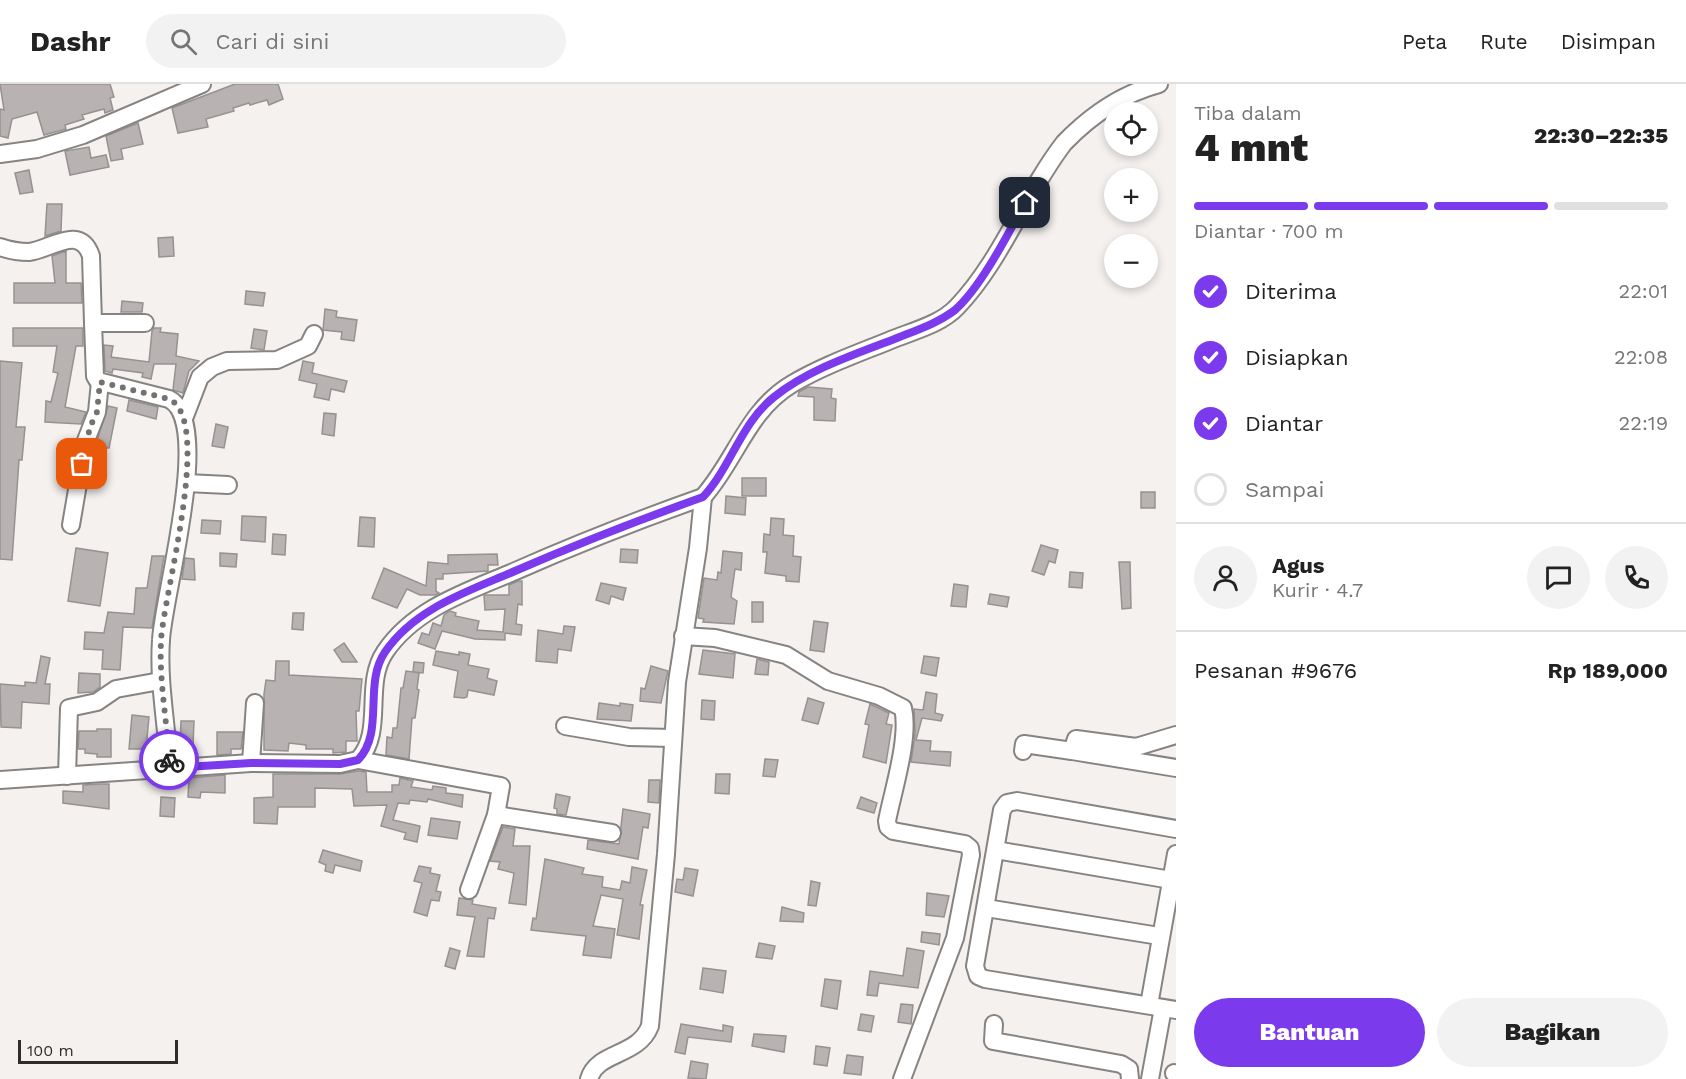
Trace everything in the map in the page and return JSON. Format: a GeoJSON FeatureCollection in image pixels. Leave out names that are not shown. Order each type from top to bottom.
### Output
{"type":"FeatureCollection","features":[{"type":"Feature","properties":{"kind":"street"},"geometry":{"type":"LineString","coordinates":[[0,154],[37,149],[76,138],[202,84]]}},
{"type":"Feature","properties":{"kind":"street"},"geometry":{"type":"LineString","coordinates":[[358,760],[370,742],[373,687],[377,668],[394,639],[413,622],[448,601],[588,538],[703,497],[712,487],[748,426],[773,398],[811,375],[925,328],[955,309],[985,272],[1064,143],[1079,127],[1118,99],[1159,84]]}},
{"type":"Feature","properties":{"kind":"street"},"geometry":{"type":"LineString","coordinates":[[0,247],[30,252],[57,242],[71,240],[82,242],[88,247],[91,256],[95,376],[100,382],[169,399],[177,403],[185,416]]}},
{"type":"Feature","properties":{"kind":"street"},"geometry":{"type":"LineString","coordinates":[[93,323],[146,323]]}},
{"type":"Feature","properties":{"kind":"street"},"geometry":{"type":"LineString","coordinates":[[169,768],[160,681],[162,617],[180,534],[186,483],[185,416],[200,377],[212,367],[227,361],[277,360],[308,346],[314,334]]}},
{"type":"Feature","properties":{"kind":"street"},"geometry":{"type":"LineString","coordinates":[[71,525],[86,443],[97,412],[100,382]]}},
{"type":"Feature","properties":{"kind":"street"},"geometry":{"type":"LineString","coordinates":[[186,483],[228,485]]}},
{"type":"Feature","properties":{"kind":"street"},"geometry":{"type":"LineString","coordinates":[[589,1079],[596,1065],[635,1046],[645,1038],[650,1026],[663,895],[673,738],[683,636],[698,548],[703,497]]}},
{"type":"Feature","properties":{"kind":"street"},"geometry":{"type":"LineString","coordinates":[[683,636],[715,638],[786,655],[828,681],[879,696],[903,708],[905,716],[900,759],[887,821],[888,827],[893,831],[965,844],[970,848],[971,855],[955,938],[902,1079]]}},
{"type":"Feature","properties":{"kind":"street"},"geometry":{"type":"LineString","coordinates":[[67,776],[69,708],[97,702],[116,689],[160,681]]}},
{"type":"Feature","properties":{"kind":"street"},"geometry":{"type":"LineString","coordinates":[[251,763],[255,704]]}},
{"type":"Feature","properties":{"kind":"street"},"geometry":{"type":"LineString","coordinates":[[565,726],[629,737],[673,738]]}},
{"type":"Feature","properties":{"kind":"street"},"geometry":{"type":"LineString","coordinates":[[1136,754],[1176,735]]}},
{"type":"Feature","properties":{"kind":"street"},"geometry":{"type":"LineString","coordinates":[[1023,751],[1024,744],[1072,751],[1136,754],[1176,768]]}},
{"type":"Feature","properties":{"kind":"street"},"geometry":{"type":"LineString","coordinates":[[0,780],[251,763],[340,764],[358,760],[497,783],[501,786],[502,792],[496,815],[469,890]]}},
{"type":"Feature","properties":{"kind":"street"},"geometry":{"type":"LineString","coordinates":[[1163,1008],[985,979],[978,976],[975,966],[1002,810],[1008,803],[1017,801],[1176,829]]}},
{"type":"Feature","properties":{"kind":"street"},"geometry":{"type":"LineString","coordinates":[[496,815],[612,833]]}},
{"type":"Feature","properties":{"kind":"street"},"geometry":{"type":"LineString","coordinates":[[996,850],[1172,880]]}},
{"type":"Feature","properties":{"kind":"street"},"geometry":{"type":"LineString","coordinates":[[1150,1079],[1163,1008],[1159,936],[1176,854]]}},
{"type":"Feature","properties":{"kind":"street"},"geometry":{"type":"LineString","coordinates":[[986,908],[1159,936]]}},
{"type":"Feature","properties":{"kind":"street"},"geometry":{"type":"LineString","coordinates":[[994,1024],[993,1041],[1122,1064],[1129,1069],[1130,1079]]}},
{"type":"Feature","properties":{"kind":"building"},"geometry":{"type":"Polygon","coordinates":[[[0,84],[110,84],[114,97],[110,98],[113,110],[105,113],[104,109],[82,115],[84,119],[65,125],[66,129],[44,135],[37,112],[12,119],[8,138],[0,136],[0,109],[4,110],[0,84]]]}},
{"type":"Feature","properties":{"kind":"building"},"geometry":{"type":"Polygon","coordinates":[[[235,84],[278,84],[283,99],[269,105],[267,100],[233,108],[234,111],[206,119],[208,127],[178,133],[172,108],[235,84]]]}},
{"type":"Feature","properties":{"kind":"building"},"geometry":{"type":"Polygon","coordinates":[[[138,123],[143,144],[121,149],[123,159],[111,161],[106,136],[138,123]]]}},
{"type":"Feature","properties":{"kind":"building"},"geometry":{"type":"Polygon","coordinates":[[[89,147],[91,158],[106,155],[109,167],[70,175],[65,151],[89,147]]]}},
{"type":"Feature","properties":{"kind":"building"},"geometry":{"type":"Polygon","coordinates":[[[29,170],[33,192],[20,194],[15,173],[29,170]]]}},
{"type":"Feature","properties":{"kind":"building"},"geometry":{"type":"Polygon","coordinates":[[[47,204],[62,204],[61,231],[45,236],[47,204]]]}},
{"type":"Feature","properties":{"kind":"building"},"geometry":{"type":"Polygon","coordinates":[[[173,237],[174,256],[159,257],[158,238],[173,237]]]}},
{"type":"Feature","properties":{"kind":"building"},"geometry":{"type":"Polygon","coordinates":[[[66,251],[66,283],[81,283],[82,303],[14,303],[14,283],[55,283],[52,256],[66,251]]]}},
{"type":"Feature","properties":{"kind":"building"},"geometry":{"type":"Polygon","coordinates":[[[246,291],[265,293],[263,306],[245,304],[246,291]]]}},
{"type":"Feature","properties":{"kind":"building"},"geometry":{"type":"Polygon","coordinates":[[[122,301],[143,303],[142,312],[121,312],[122,301]]]}},
{"type":"Feature","properties":{"kind":"building"},"geometry":{"type":"Polygon","coordinates":[[[325,309],[337,311],[336,317],[357,320],[354,341],[341,339],[342,332],[323,330],[325,309]]]}},
{"type":"Feature","properties":{"kind":"building"},"geometry":{"type":"Polygon","coordinates":[[[13,328],[83,328],[83,346],[76,346],[65,407],[86,412],[81,424],[45,422],[46,401],[51,402],[58,373],[53,372],[57,346],[13,346],[13,328]]]}},
{"type":"Feature","properties":{"kind":"building"},"geometry":{"type":"Polygon","coordinates":[[[154,328],[161,328],[160,332],[178,334],[176,356],[199,361],[189,371],[183,393],[173,390],[176,364],[154,364],[151,379],[142,377],[143,373],[113,369],[112,373],[105,371],[104,345],[113,346],[111,357],[149,362],[154,328]]]}},
{"type":"Feature","properties":{"kind":"building"},"geometry":{"type":"Polygon","coordinates":[[[254,329],[267,331],[264,350],[251,348],[254,329]]]}},
{"type":"Feature","properties":{"kind":"building"},"geometry":{"type":"Polygon","coordinates":[[[0,361],[22,363],[16,427],[25,427],[22,460],[19,460],[12,560],[0,559],[0,361]]]}},
{"type":"Feature","properties":{"kind":"building"},"geometry":{"type":"Polygon","coordinates":[[[303,361],[314,363],[312,373],[347,381],[344,392],[331,389],[329,400],[314,397],[317,384],[299,380],[303,361]]]}},
{"type":"Feature","properties":{"kind":"building"},"geometry":{"type":"Polygon","coordinates":[[[808,387],[832,389],[831,398],[836,399],[835,421],[814,420],[814,397],[798,396],[799,392],[808,387]]]}},
{"type":"Feature","properties":{"kind":"building"},"geometry":{"type":"Polygon","coordinates":[[[129,400],[158,407],[156,419],[127,411],[129,400]]]}},
{"type":"Feature","properties":{"kind":"building"},"geometry":{"type":"Polygon","coordinates":[[[108,406],[117,408],[109,448],[95,447],[108,406]]]}},
{"type":"Feature","properties":{"kind":"building"},"geometry":{"type":"Polygon","coordinates":[[[324,413],[336,414],[334,436],[322,434],[324,413]]]}},
{"type":"Feature","properties":{"kind":"building"},"geometry":{"type":"Polygon","coordinates":[[[216,424],[228,427],[224,448],[212,446],[216,424]]]}},
{"type":"Feature","properties":{"kind":"building"},"geometry":{"type":"Polygon","coordinates":[[[61,453],[72,456],[70,471],[58,468],[61,453]]]}},
{"type":"Feature","properties":{"kind":"building"},"geometry":{"type":"Polygon","coordinates":[[[742,478],[766,478],[766,496],[742,496],[742,478]]]}},
{"type":"Feature","properties":{"kind":"building"},"geometry":{"type":"Polygon","coordinates":[[[1141,492],[1155,492],[1155,508],[1141,508],[1141,492]]]}},
{"type":"Feature","properties":{"kind":"building"},"geometry":{"type":"Polygon","coordinates":[[[726,496],[746,498],[745,515],[725,513],[726,496]]]}},
{"type":"Feature","properties":{"kind":"building"},"geometry":{"type":"Polygon","coordinates":[[[242,516],[266,517],[265,542],[241,540],[242,516]]]}},
{"type":"Feature","properties":{"kind":"building"},"geometry":{"type":"Polygon","coordinates":[[[360,517],[375,518],[374,547],[358,546],[360,517]]]}},
{"type":"Feature","properties":{"kind":"building"},"geometry":{"type":"Polygon","coordinates":[[[771,518],[784,519],[783,535],[794,536],[793,556],[801,557],[799,582],[786,581],[786,576],[765,573],[767,552],[763,552],[764,534],[770,535],[771,518]]]}},
{"type":"Feature","properties":{"kind":"building"},"geometry":{"type":"Polygon","coordinates":[[[202,520],[221,521],[220,534],[201,533],[202,520]]]}},
{"type":"Feature","properties":{"kind":"building"},"geometry":{"type":"Polygon","coordinates":[[[273,534],[286,535],[285,555],[272,554],[273,534]]]}},
{"type":"Feature","properties":{"kind":"building"},"geometry":{"type":"Polygon","coordinates":[[[1041,545],[1058,550],[1055,563],[1049,561],[1044,575],[1032,571],[1041,545]]]}},
{"type":"Feature","properties":{"kind":"building"},"geometry":{"type":"Polygon","coordinates":[[[76,548],[108,553],[100,606],[68,601],[76,548]]]}},
{"type":"Feature","properties":{"kind":"building"},"geometry":{"type":"Polygon","coordinates":[[[621,549],[638,550],[637,563],[620,562],[621,549]]]}},
{"type":"Feature","properties":{"kind":"building"},"geometry":{"type":"Polygon","coordinates":[[[723,551],[742,553],[741,570],[735,569],[731,597],[737,601],[734,624],[703,622],[704,619],[698,618],[704,578],[717,580],[718,572],[721,573],[723,551]]]}},
{"type":"Feature","properties":{"kind":"building"},"geometry":{"type":"Polygon","coordinates":[[[220,553],[237,554],[236,567],[220,566],[220,553]]]}},
{"type":"Feature","properties":{"kind":"building"},"geometry":{"type":"Polygon","coordinates":[[[497,554],[498,565],[488,565],[488,571],[443,574],[443,579],[436,579],[436,591],[439,593],[435,595],[420,595],[407,589],[397,608],[372,598],[384,568],[426,586],[428,562],[448,564],[448,555],[497,554]]]}},
{"type":"Feature","properties":{"kind":"building"},"geometry":{"type":"Polygon","coordinates":[[[152,556],[164,556],[152,628],[123,627],[120,670],[102,669],[103,650],[84,649],[85,632],[104,633],[108,612],[134,614],[136,588],[147,588],[152,556]]]}},
{"type":"Feature","properties":{"kind":"building"},"geometry":{"type":"Polygon","coordinates":[[[185,558],[194,559],[195,580],[182,579],[185,558]]]}},
{"type":"Feature","properties":{"kind":"building"},"geometry":{"type":"Polygon","coordinates":[[[1119,562],[1130,562],[1131,608],[1122,609],[1119,562]]]}},
{"type":"Feature","properties":{"kind":"building"},"geometry":{"type":"Polygon","coordinates":[[[1070,572],[1083,573],[1082,588],[1069,587],[1070,572]]]}},
{"type":"Feature","properties":{"kind":"building"},"geometry":{"type":"Polygon","coordinates":[[[522,581],[522,605],[518,604],[516,624],[522,625],[521,635],[505,633],[505,640],[475,639],[442,631],[435,649],[418,643],[422,633],[429,635],[433,623],[441,626],[444,615],[450,611],[456,613],[455,616],[479,621],[477,630],[503,632],[505,609],[485,610],[484,595],[509,595],[509,585],[522,581]]]}},
{"type":"Feature","properties":{"kind":"building"},"geometry":{"type":"Polygon","coordinates":[[[601,583],[626,588],[623,600],[611,596],[609,604],[596,600],[601,583]]]}},
{"type":"Feature","properties":{"kind":"building"},"geometry":{"type":"Polygon","coordinates":[[[954,584],[968,586],[966,607],[951,606],[954,584]]]}},
{"type":"Feature","properties":{"kind":"building"},"geometry":{"type":"Polygon","coordinates":[[[990,594],[1009,597],[1007,607],[988,604],[990,594]]]}},
{"type":"Feature","properties":{"kind":"building"},"geometry":{"type":"Polygon","coordinates":[[[752,602],[763,602],[763,622],[752,622],[752,602]]]}},
{"type":"Feature","properties":{"kind":"building"},"geometry":{"type":"Polygon","coordinates":[[[293,613],[304,613],[303,630],[292,629],[293,613]]]}},
{"type":"Feature","properties":{"kind":"building"},"geometry":{"type":"Polygon","coordinates":[[[814,621],[828,623],[824,652],[810,650],[814,621]]]}},
{"type":"Feature","properties":{"kind":"building"},"geometry":{"type":"Polygon","coordinates":[[[564,626],[575,627],[571,651],[558,649],[557,663],[536,661],[538,630],[563,634],[564,626]]]}},
{"type":"Feature","properties":{"kind":"building"},"geometry":{"type":"Polygon","coordinates":[[[344,643],[357,662],[342,662],[334,650],[344,643]]]}},
{"type":"Feature","properties":{"kind":"building"},"geometry":{"type":"Polygon","coordinates":[[[703,650],[735,654],[733,678],[699,674],[703,650]]]}},
{"type":"Feature","properties":{"kind":"building"},"geometry":{"type":"Polygon","coordinates":[[[436,651],[459,655],[459,652],[470,654],[468,665],[489,669],[487,678],[497,681],[494,695],[468,690],[467,697],[454,697],[458,671],[433,665],[436,651]]]}},
{"type":"Feature","properties":{"kind":"building"},"geometry":{"type":"Polygon","coordinates":[[[41,656],[50,658],[45,684],[50,684],[49,704],[22,702],[21,728],[1,727],[0,684],[25,686],[25,682],[36,683],[41,656]]]}},
{"type":"Feature","properties":{"kind":"building"},"geometry":{"type":"Polygon","coordinates":[[[924,656],[939,658],[936,676],[921,673],[924,656]]]}},
{"type":"Feature","properties":{"kind":"building"},"geometry":{"type":"Polygon","coordinates":[[[757,659],[769,662],[768,675],[755,674],[757,659]]]}},
{"type":"Feature","properties":{"kind":"building"},"geometry":{"type":"Polygon","coordinates":[[[276,661],[289,661],[289,675],[362,679],[359,711],[356,711],[357,741],[346,741],[346,752],[333,753],[333,749],[306,749],[306,745],[289,743],[288,751],[264,750],[264,694],[266,680],[275,681],[276,661]]]}},
{"type":"Feature","properties":{"kind":"building"},"geometry":{"type":"Polygon","coordinates":[[[414,662],[424,663],[423,673],[414,672],[419,673],[417,689],[419,690],[415,718],[412,718],[409,759],[386,755],[387,737],[392,738],[393,728],[397,728],[401,688],[403,688],[406,671],[413,672],[414,662]]]}},
{"type":"Feature","properties":{"kind":"building"},"geometry":{"type":"Polygon","coordinates":[[[651,666],[668,671],[661,703],[640,701],[641,688],[645,689],[651,666]]]}},
{"type":"Feature","properties":{"kind":"building"},"geometry":{"type":"Polygon","coordinates":[[[79,673],[100,674],[100,687],[93,692],[78,693],[79,673]]]}},
{"type":"Feature","properties":{"kind":"building"},"geometry":{"type":"Polygon","coordinates":[[[926,692],[937,694],[935,713],[943,715],[941,721],[922,718],[916,740],[931,741],[930,751],[951,752],[950,766],[911,762],[915,734],[914,709],[923,710],[926,692]]]}},
{"type":"Feature","properties":{"kind":"building"},"geometry":{"type":"Polygon","coordinates":[[[808,698],[824,703],[818,724],[802,720],[808,698]]]}},
{"type":"Feature","properties":{"kind":"building"},"geometry":{"type":"Polygon","coordinates":[[[702,700],[715,701],[714,720],[701,719],[702,700]]]}},
{"type":"Feature","properties":{"kind":"building"},"geometry":{"type":"Polygon","coordinates":[[[599,703],[633,705],[631,721],[597,719],[599,703]]]}},
{"type":"Feature","properties":{"kind":"building"},"geometry":{"type":"Polygon","coordinates":[[[870,704],[889,713],[886,724],[892,725],[886,763],[863,757],[869,725],[865,724],[870,704]]]}},
{"type":"Feature","properties":{"kind":"building"},"geometry":{"type":"Polygon","coordinates":[[[132,715],[149,717],[146,749],[129,749],[132,715]]]}},
{"type":"Feature","properties":{"kind":"building"},"geometry":{"type":"Polygon","coordinates":[[[181,721],[194,721],[193,745],[180,745],[181,721]]]}},
{"type":"Feature","properties":{"kind":"building"},"geometry":{"type":"Polygon","coordinates":[[[97,729],[111,729],[111,757],[97,757],[97,754],[85,753],[85,749],[78,749],[79,731],[97,731],[97,729]]]}},
{"type":"Feature","properties":{"kind":"building"},"geometry":{"type":"Polygon","coordinates":[[[217,732],[243,732],[241,749],[231,749],[231,754],[217,755],[217,732]]]}},
{"type":"Feature","properties":{"kind":"building"},"geometry":{"type":"Polygon","coordinates":[[[765,759],[778,760],[775,777],[763,776],[765,759]]]}},
{"type":"Feature","properties":{"kind":"building"},"geometry":{"type":"Polygon","coordinates":[[[366,772],[367,792],[392,792],[392,785],[399,785],[400,778],[413,781],[411,787],[432,790],[433,786],[446,788],[446,793],[463,795],[462,807],[428,799],[427,802],[410,800],[409,804],[398,803],[393,820],[420,826],[417,842],[404,839],[406,833],[381,826],[387,805],[354,806],[352,789],[315,788],[315,807],[278,807],[277,824],[254,823],[254,798],[273,797],[273,774],[340,774],[366,772]]]}},
{"type":"Feature","properties":{"kind":"building"},"geometry":{"type":"Polygon","coordinates":[[[716,774],[730,774],[729,794],[715,793],[716,774]]]}},
{"type":"Feature","properties":{"kind":"building"},"geometry":{"type":"Polygon","coordinates":[[[225,775],[225,793],[201,792],[200,798],[188,797],[189,778],[225,775]]]}},
{"type":"Feature","properties":{"kind":"building"},"geometry":{"type":"Polygon","coordinates":[[[649,780],[660,780],[659,803],[648,802],[649,780]]]}},
{"type":"Feature","properties":{"kind":"building"},"geometry":{"type":"Polygon","coordinates":[[[109,784],[109,809],[63,803],[63,791],[83,792],[83,785],[109,784]]]}},
{"type":"Feature","properties":{"kind":"building"},"geometry":{"type":"Polygon","coordinates":[[[556,794],[570,797],[566,815],[557,814],[557,809],[554,808],[556,794]]]}},
{"type":"Feature","properties":{"kind":"building"},"geometry":{"type":"Polygon","coordinates":[[[161,797],[175,798],[174,817],[160,816],[161,797]]]}},
{"type":"Feature","properties":{"kind":"building"},"geometry":{"type":"Polygon","coordinates":[[[861,797],[877,803],[874,813],[857,808],[861,797]]]}},
{"type":"Feature","properties":{"kind":"building"},"geometry":{"type":"Polygon","coordinates":[[[623,809],[650,814],[648,828],[643,827],[638,859],[587,849],[588,840],[619,844],[623,809]]]}},
{"type":"Feature","properties":{"kind":"building"},"geometry":{"type":"Polygon","coordinates":[[[431,818],[460,822],[457,839],[428,835],[431,818]]]}},
{"type":"Feature","properties":{"kind":"building"},"geometry":{"type":"Polygon","coordinates":[[[503,827],[515,829],[513,846],[530,846],[526,905],[509,903],[514,873],[498,869],[500,862],[490,861],[503,827]]]}},
{"type":"Feature","properties":{"kind":"building"},"geometry":{"type":"Polygon","coordinates":[[[323,850],[362,861],[360,871],[335,865],[333,873],[325,871],[326,865],[319,862],[323,850]]]}},
{"type":"Feature","properties":{"kind":"building"},"geometry":{"type":"Polygon","coordinates":[[[545,859],[584,868],[582,874],[603,877],[602,887],[620,890],[622,881],[630,883],[632,867],[647,870],[640,905],[643,905],[639,939],[617,935],[623,899],[601,895],[593,926],[615,929],[611,958],[583,955],[586,936],[531,930],[533,918],[536,919],[545,859]]]}},
{"type":"Feature","properties":{"kind":"building"},"geometry":{"type":"Polygon","coordinates":[[[419,866],[431,868],[430,873],[440,875],[436,891],[441,892],[439,901],[431,900],[427,916],[414,912],[422,883],[414,881],[419,866]]]}},
{"type":"Feature","properties":{"kind":"building"},"geometry":{"type":"Polygon","coordinates":[[[685,868],[698,870],[693,896],[675,892],[677,879],[683,880],[685,868]]]}},
{"type":"Feature","properties":{"kind":"building"},"geometry":{"type":"Polygon","coordinates":[[[811,881],[820,883],[816,906],[808,905],[811,881]]]}},
{"type":"Feature","properties":{"kind":"building"},"geometry":{"type":"Polygon","coordinates":[[[927,893],[949,896],[944,917],[926,915],[927,893]]]}},
{"type":"Feature","properties":{"kind":"building"},"geometry":{"type":"Polygon","coordinates":[[[459,898],[473,900],[472,904],[496,908],[494,919],[488,918],[484,957],[467,956],[475,917],[457,915],[459,898]]]}},
{"type":"Feature","properties":{"kind":"building"},"geometry":{"type":"Polygon","coordinates":[[[782,907],[804,913],[803,922],[780,921],[782,907]]]}},
{"type":"Feature","properties":{"kind":"building"},"geometry":{"type":"Polygon","coordinates":[[[922,932],[940,934],[939,945],[921,942],[922,932]]]}},
{"type":"Feature","properties":{"kind":"building"},"geometry":{"type":"Polygon","coordinates":[[[759,943],[775,946],[772,959],[756,957],[759,943]]]}},
{"type":"Feature","properties":{"kind":"building"},"geometry":{"type":"Polygon","coordinates":[[[450,948],[460,951],[455,969],[445,966],[450,948]]]}},
{"type":"Feature","properties":{"kind":"building"},"geometry":{"type":"Polygon","coordinates":[[[907,948],[924,951],[918,988],[879,983],[877,996],[867,995],[870,971],[903,976],[907,948]]]}},
{"type":"Feature","properties":{"kind":"building"},"geometry":{"type":"Polygon","coordinates":[[[703,968],[726,971],[723,993],[700,989],[703,968]]]}},
{"type":"Feature","properties":{"kind":"building"},"geometry":{"type":"Polygon","coordinates":[[[825,979],[841,981],[837,1009],[821,1006],[825,979]]]}},
{"type":"Feature","properties":{"kind":"building"},"geometry":{"type":"Polygon","coordinates":[[[901,1004],[913,1005],[911,1024],[898,1022],[901,1004]]]}},
{"type":"Feature","properties":{"kind":"building"},"geometry":{"type":"Polygon","coordinates":[[[861,1014],[874,1016],[871,1032],[858,1030],[861,1014]]]}},
{"type":"Feature","properties":{"kind":"building"},"geometry":{"type":"Polygon","coordinates":[[[681,1024],[723,1031],[723,1025],[733,1027],[731,1042],[688,1037],[685,1054],[675,1052],[681,1024]]]}},
{"type":"Feature","properties":{"kind":"building"},"geometry":{"type":"Polygon","coordinates":[[[754,1034],[786,1036],[784,1052],[752,1046],[754,1034]]]}},
{"type":"Feature","properties":{"kind":"building"},"geometry":{"type":"Polygon","coordinates":[[[816,1046],[830,1048],[827,1066],[814,1064],[816,1046]]]}},
{"type":"Feature","properties":{"kind":"building"},"geometry":{"type":"Polygon","coordinates":[[[847,1055],[863,1057],[861,1075],[844,1073],[847,1055]]]}},
{"type":"Feature","properties":{"kind":"building"},"geometry":{"type":"Polygon","coordinates":[[[691,1061],[708,1064],[706,1079],[688,1078],[691,1061]]]}},
{"type":"Feature","properties":{"kind":"way so far"},"geometry":{"type":"LineString","coordinates":[[82,464],[90,427],[97,412],[100,382],[169,399],[177,403],[185,416],[187,428],[186,483],[181,526],[162,617],[160,644],[160,681],[169,760]]}},
{"type":"Feature","properties":{"kind":"route"},"geometry":{"type":"LineString","coordinates":[[169,760],[169,768],[251,763],[340,764],[358,760],[370,742],[373,687],[377,668],[383,654],[394,639],[413,622],[430,610],[466,592],[588,538],[703,497],[712,487],[748,426],[773,398],[792,384],[865,350],[925,328],[955,309],[985,272],[1025,203]]}}]}
